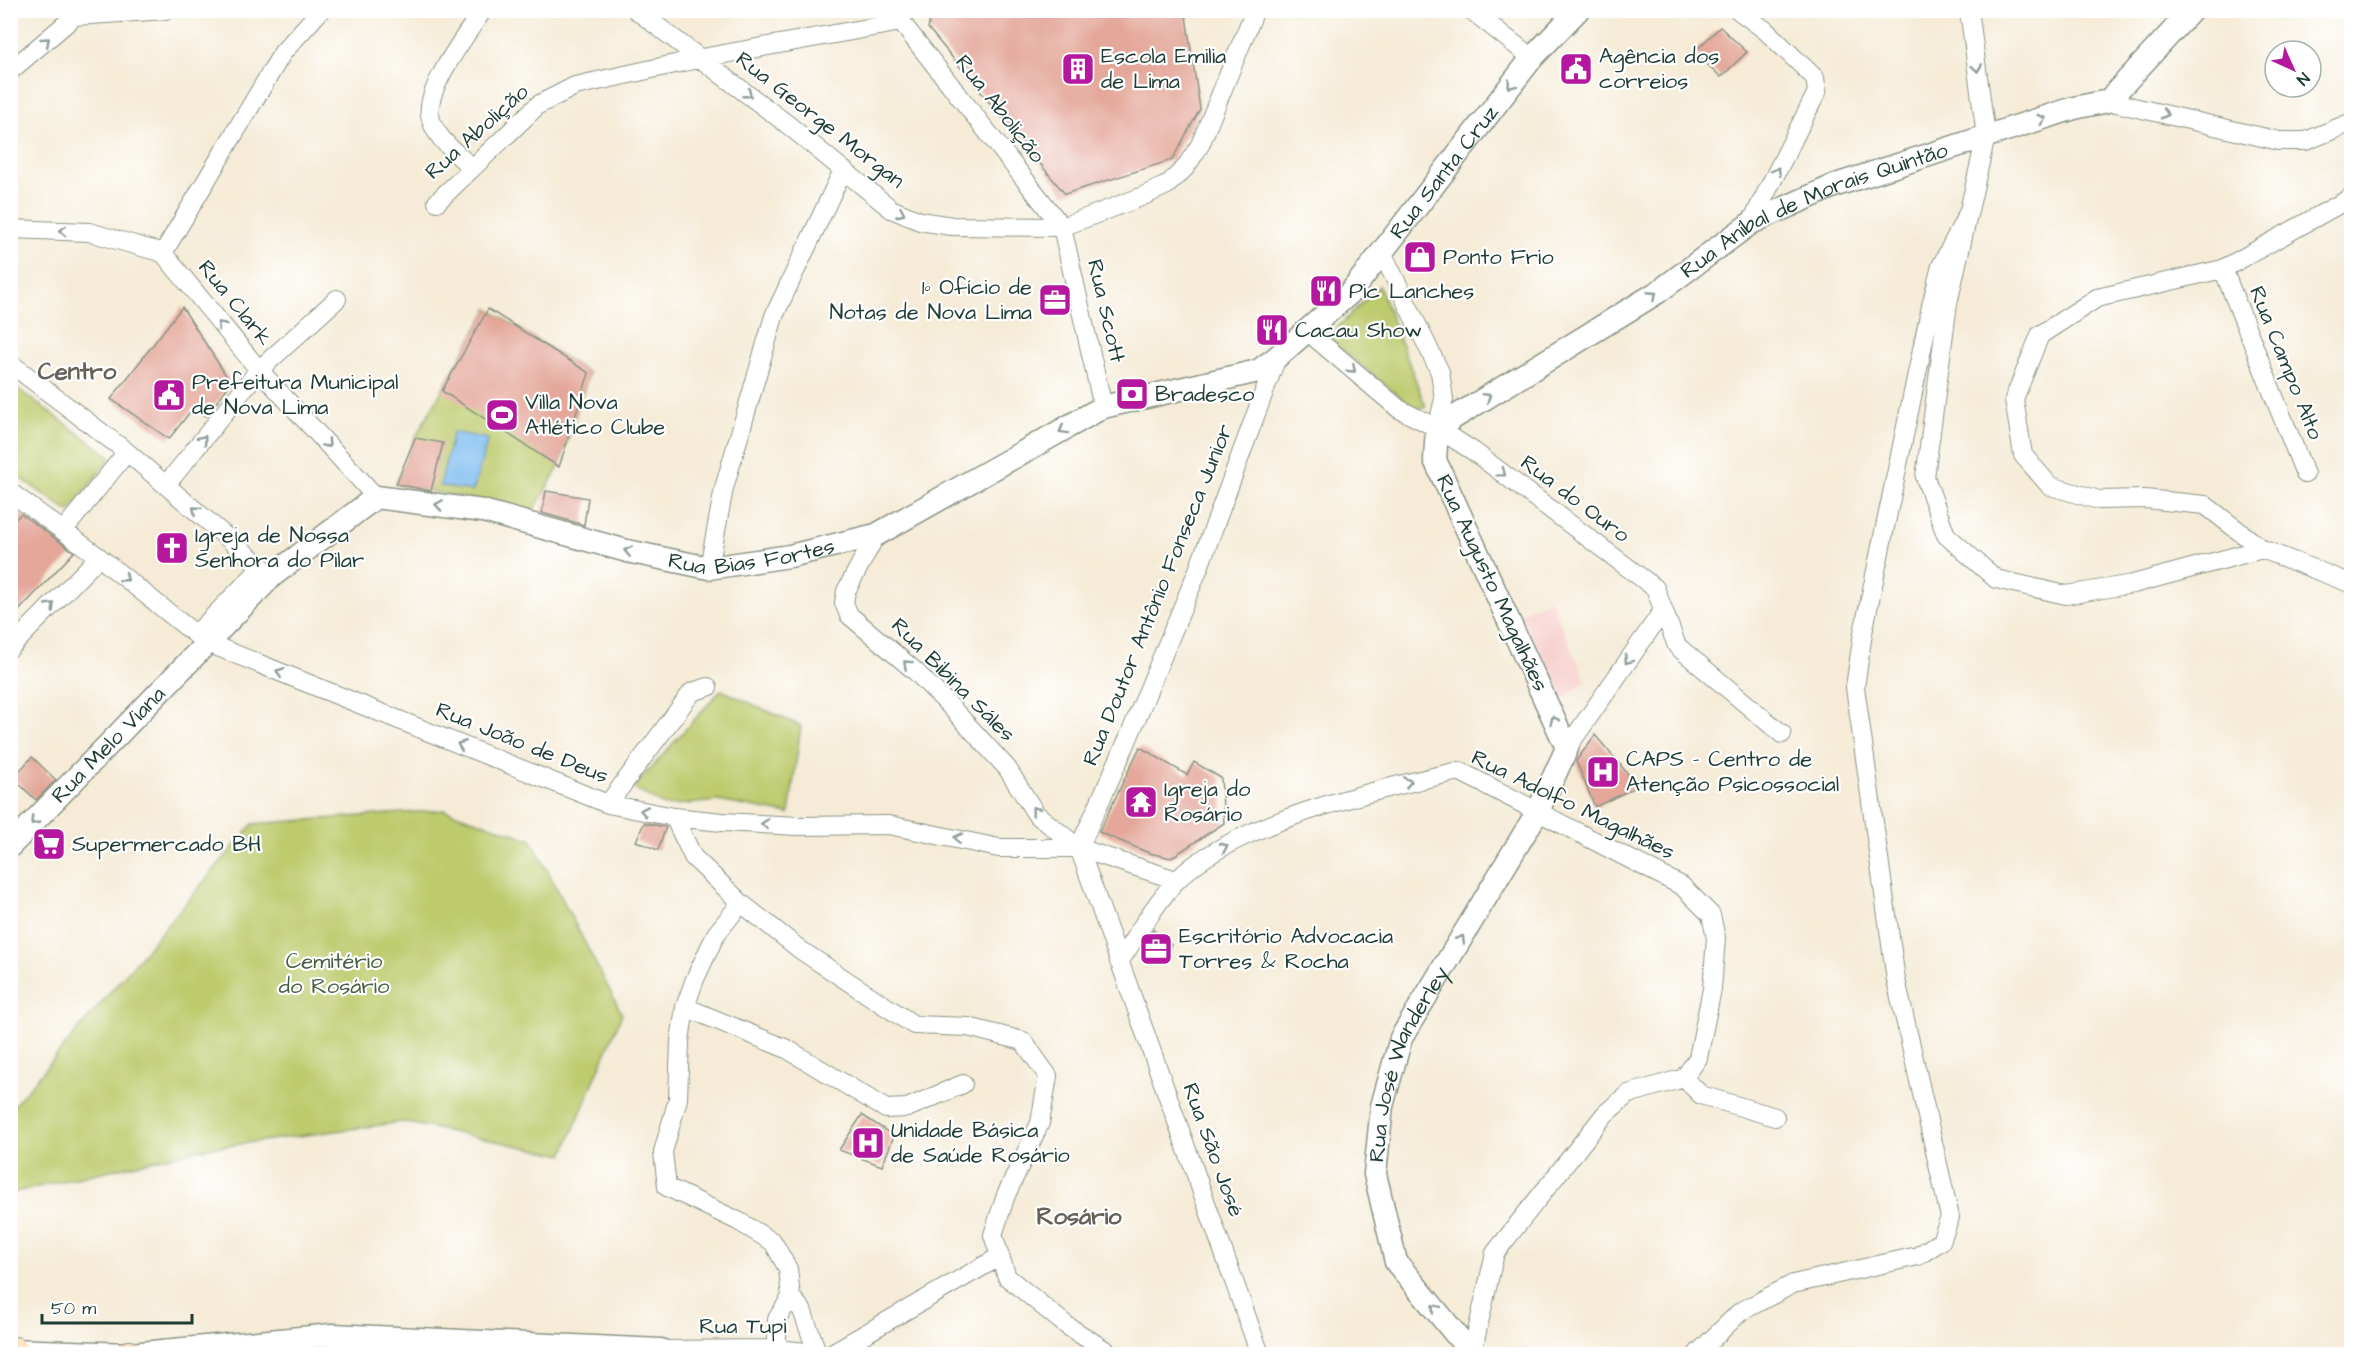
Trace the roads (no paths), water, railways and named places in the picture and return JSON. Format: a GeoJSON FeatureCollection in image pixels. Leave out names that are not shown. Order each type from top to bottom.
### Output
{"type":"FeatureCollection","features":[{"type":"Feature","properties":{"kind":"street"},"geometry":{"type":"LineString","coordinates":[[10,71],[78,13],[166,10]]}},
{"type":"Feature","properties":{"kind":"street"},"geometry":{"type":"LineString","coordinates":[[10,229],[89,232],[163,253],[283,52],[321,10]]}},
{"type":"Feature","properties":{"kind":"street"},"geometry":{"type":"LineString","coordinates":[[472,168],[439,136],[429,116],[431,95],[483,10]]}},
{"type":"Feature","properties":{"kind":"street","name":"Rua George Morgan"},"geometry":{"type":"LineString","coordinates":[[636,10],[702,58],[891,209],[920,221],[952,226],[1062,226]]}},
{"type":"Feature","properties":{"kind":"street"},"geometry":{"type":"LineString","coordinates":[[1062,226],[1141,197],[1167,184],[1185,168],[1200,145],[1255,10]]}},
{"type":"Feature","properties":{"kind":"street"},"geometry":{"type":"LineString","coordinates":[[1471,10],[1532,58]]}},
{"type":"Feature","properties":{"kind":"street","name":"Rua Santa Cruz"},"geometry":{"type":"LineString","coordinates":[[1307,331],[1351,292],[1532,58],[1578,10]]}},
{"type":"Feature","properties":{"kind":"street"},"geometry":{"type":"LineString","coordinates":[[1738,10],[1765,30],[1815,78],[1817,92],[1751,223]]}},
{"type":"Feature","properties":{"kind":"street"},"geometry":{"type":"LineString","coordinates":[[1969,10],[1986,136],[1948,303],[1925,477],[1946,535],[1996,579],[2066,595],[2133,584],[2262,549]]}},
{"type":"Feature","properties":{"kind":"street"},"geometry":{"type":"LineString","coordinates":[[2192,10],[2108,101],[2279,141],[2306,141],[2352,122]]}},
{"type":"Feature","properties":{"kind":"street","name":"Rua Abolição"},"geometry":{"type":"LineString","coordinates":[[437,202],[538,105],[575,86],[903,16],[1062,226]]}},
{"type":"Feature","properties":{"kind":"street","name":"Rua Aníbal de Morais Quintão"},"geometry":{"type":"LineString","coordinates":[[1437,428],[1658,292],[1751,223],[1836,185],[2074,108],[2108,101]]}},
{"type":"Feature","properties":{"kind":"street"},"geometry":{"type":"LineString","coordinates":[[709,568],[724,488],[774,316],[843,170]]}},
{"type":"Feature","properties":{"kind":"street"},"geometry":{"type":"LineString","coordinates":[[2352,197],[2223,269],[2097,298],[2040,335],[2014,399],[2023,456],[2050,486],[2099,500],[2145,499],[2205,505],[2262,549],[2352,584]]}},
{"type":"Feature","properties":{"kind":"street"},"geometry":{"type":"LineString","coordinates":[[1697,1354],[1740,1312],[1793,1284],[1918,1256],[1941,1241],[1950,1217],[1896,980],[1855,687],[1863,633],[1931,306],[1941,266],[1968,213]]}},
{"type":"Feature","properties":{"kind":"street","name":"Rua Scott"},"geometry":{"type":"LineString","coordinates":[[1062,226],[1103,407]]}},
{"type":"Feature","properties":{"kind":"street","name":"Rua Augusto Magalhães"},"geometry":{"type":"LineString","coordinates":[[1382,252],[1440,372],[1444,399],[1437,428],[1435,460],[1567,748]]}},
{"type":"Feature","properties":{"kind":"street","name":"Rua Clark"},"geometry":{"type":"LineString","coordinates":[[163,253],[259,370],[376,497]]}},
{"type":"Feature","properties":{"kind":"street","name":"Rua Campo Alto"},"geometry":{"type":"LineString","coordinates":[[2223,269],[2305,474]]}},
{"type":"Feature","properties":{"kind":"street"},"geometry":{"type":"LineString","coordinates":[[166,485],[259,370],[337,299]]}},
{"type":"Feature","properties":{"kind":"street","name":"Rua Bias Fortes"},"geometry":{"type":"LineString","coordinates":[[376,497],[483,511],[627,551],[709,568],[790,555],[876,535],[1103,407],[1258,371],[1307,331]]}},
{"type":"Feature","properties":{"kind":"street","name":"Rua do Ouro"},"geometry":{"type":"LineString","coordinates":[[1307,331],[1399,409],[1437,428],[1473,451],[1654,588],[1677,646],[1782,734]]}},
{"type":"Feature","properties":{"kind":"street","name":"Rua Doutor Antônio Fonseca Junior"},"geometry":{"type":"LineString","coordinates":[[1078,848],[1128,739],[1198,570],[1277,357]]}},
{"type":"Feature","properties":{"kind":"street"},"geometry":{"type":"LineString","coordinates":[[10,363],[127,452],[267,571]]}},
{"type":"Feature","properties":{"kind":"street"},"geometry":{"type":"LineString","coordinates":[[63,531],[127,452]]}},
{"type":"Feature","properties":{"kind":"street","name":"Rua João de Deus"},"geometry":{"type":"LineString","coordinates":[[10,492],[99,557],[201,638],[608,804],[674,817],[798,826],[889,825],[999,848],[1078,848]]}},
{"type":"Feature","properties":{"kind":"street"},"geometry":{"type":"LineString","coordinates":[[201,638],[267,571],[376,497]]}},
{"type":"Feature","properties":{"kind":"street","name":"Rua Bibina Sáles"},"geometry":{"type":"LineString","coordinates":[[876,535],[846,591],[844,603],[849,615],[949,705],[1007,768],[1036,814],[1078,848]]}},
{"type":"Feature","properties":{"kind":"street"},"geometry":{"type":"LineString","coordinates":[[10,648],[99,557]]}},
{"type":"Feature","properties":{"kind":"street"},"geometry":{"type":"LineString","coordinates":[[1538,811],[1567,748],[1662,612]]}},
{"type":"Feature","properties":{"kind":"street","name":"Rua Melo Viana"},"geometry":{"type":"LineString","coordinates":[[10,846],[201,638]]}},
{"type":"Feature","properties":{"kind":"street"},"geometry":{"type":"LineString","coordinates":[[608,804],[692,692],[708,687]]}},
{"type":"Feature","properties":{"kind":"street","name":"Rua Adolfo Magalhães"},"geometry":{"type":"LineString","coordinates":[[1119,962],[1176,880],[1211,853],[1284,819],[1382,788],[1459,771],[1682,886],[1711,915],[1716,938],[1712,988],[1698,1058],[1684,1078]]}},
{"type":"Feature","properties":{"kind":"street","name":"Rua José Wanderley"},"geometry":{"type":"LineString","coordinates":[[1472,1354],[1396,1262],[1375,1174],[1382,1106],[1401,1038],[1538,811]]}},
{"type":"Feature","properties":{"kind":"street"},"geometry":{"type":"LineString","coordinates":[[674,817],[693,857],[741,903],[802,951],[914,1024],[968,1027],[1023,1041],[1048,1076],[1040,1123],[1006,1195],[993,1235],[999,1257],[1007,1277],[1066,1325],[1111,1354]]}},
{"type":"Feature","properties":{"kind":"street"},"geometry":{"type":"LineString","coordinates":[[1078,848],[1176,880]]}},
{"type":"Feature","properties":{"kind":"street","name":"Rua São José"},"geometry":{"type":"LineString","coordinates":[[1078,848],[1260,1354]]}},
{"type":"Feature","properties":{"kind":"street"},"geometry":{"type":"LineString","coordinates":[[741,903],[716,934],[685,1007],[680,1041],[678,1099],[663,1152],[668,1187],[738,1221],[773,1242],[788,1269],[791,1297],[802,1310],[825,1354],[999,1257]]}},
{"type":"Feature","properties":{"kind":"street"},"geometry":{"type":"LineString","coordinates":[[685,1007],[787,1049],[886,1109],[907,1108],[963,1084]]}},
{"type":"Feature","properties":{"kind":"street"},"geometry":{"type":"LineString","coordinates":[[1472,1354],[1495,1253],[1605,1114],[1628,1094],[1684,1078],[1701,1095],[1775,1117]]}},
{"type":"Feature","properties":{"kind":"street"},"geometry":{"type":"LineString","coordinates":[[777,1349],[777,1318],[791,1297]]}},
{"type":"Feature","properties":{"kind":"street"},"geometry":{"type":"LineString","coordinates":[[14,1352],[130,1354],[332,1335],[663,1352]]}},
{"type":"Feature","properties":{"kind":"street","name":"Rua Tupi"},"geometry":{"type":"LineString","coordinates":[[663,1352],[777,1349],[825,1354]]}},
{"type":"Feature","properties":{"kind":"water"},"geometry":{"type":"Polygon","coordinates":[[[453,432],[488,439],[473,491],[440,486],[453,432]]]}},
{"type":"Feature","properties":{"kind":"place","name":"Escola Emilia de Lima"},"geometry":{"type":"Point","coordinates":[1078,69]}},
{"type":"Feature","properties":{"kind":"place","name":"Agência dos correios"},"geometry":{"type":"Point","coordinates":[1576,69]}},
{"type":"Feature","properties":{"kind":"place","name":"Ponto Frio"},"geometry":{"type":"Point","coordinates":[1420,257]}},
{"type":"Feature","properties":{"kind":"place","name":"Pic Lanches"},"geometry":{"type":"Point","coordinates":[1326,291]}},
{"type":"Feature","properties":{"kind":"place","name":"1º Ofício de Notas de Nova Lima"},"geometry":{"type":"Point","coordinates":[1055,300]}},
{"type":"Feature","properties":{"kind":"place","name":"Cacau Show"},"geometry":{"type":"Point","coordinates":[1272,330]}},
{"type":"Feature","properties":{"kind":"place","name":"Bradesco"},"geometry":{"type":"Point","coordinates":[1132,394]}},
{"type":"Feature","properties":{"kind":"place","name":"Prefeitura Municipal de Nova Lima"},"geometry":{"type":"Point","coordinates":[169,395]}},
{"type":"Feature","properties":{"kind":"place","name":"Villa Nova Atlético Clube"},"geometry":{"type":"Point","coordinates":[502,415]}},
{"type":"Feature","properties":{"kind":"place","name":"Igreja de Nossa Senhora do Pilar"},"geometry":{"type":"Point","coordinates":[172,548]}},
{"type":"Feature","properties":{"kind":"place","name":"CAPS - Centro de Atenção Psicossocial"},"geometry":{"type":"Point","coordinates":[1603,772]}},
{"type":"Feature","properties":{"kind":"place","name":"Igreja do Rosário"},"geometry":{"type":"Point","coordinates":[1141,802]}},
{"type":"Feature","properties":{"kind":"place","name":"Supermercado BH"},"geometry":{"type":"Point","coordinates":[49,844]}},
{"type":"Feature","properties":{"kind":"place","name":"Escritório Advocacia Torres & Rocha"},"geometry":{"type":"Point","coordinates":[1156,949]}},
{"type":"Feature","properties":{"kind":"place","name":"Unidade Básica de Saúde Rosário"},"geometry":{"type":"Point","coordinates":[868,1143]}},
{"type":"Feature","properties":{"kind":"district","name":"Centro"},"geometry":{"type":"Point","coordinates":[77,372]}},
{"type":"Feature","properties":{"kind":"district","name":"Rosário"},"geometry":{"type":"Point","coordinates":[1079,1217]}},
{"type":"Feature","properties":{"kind":"park label","name":"Cemitério do Rosário"},"geometry":{"type":"Point","coordinates":[334,974]}}]}
